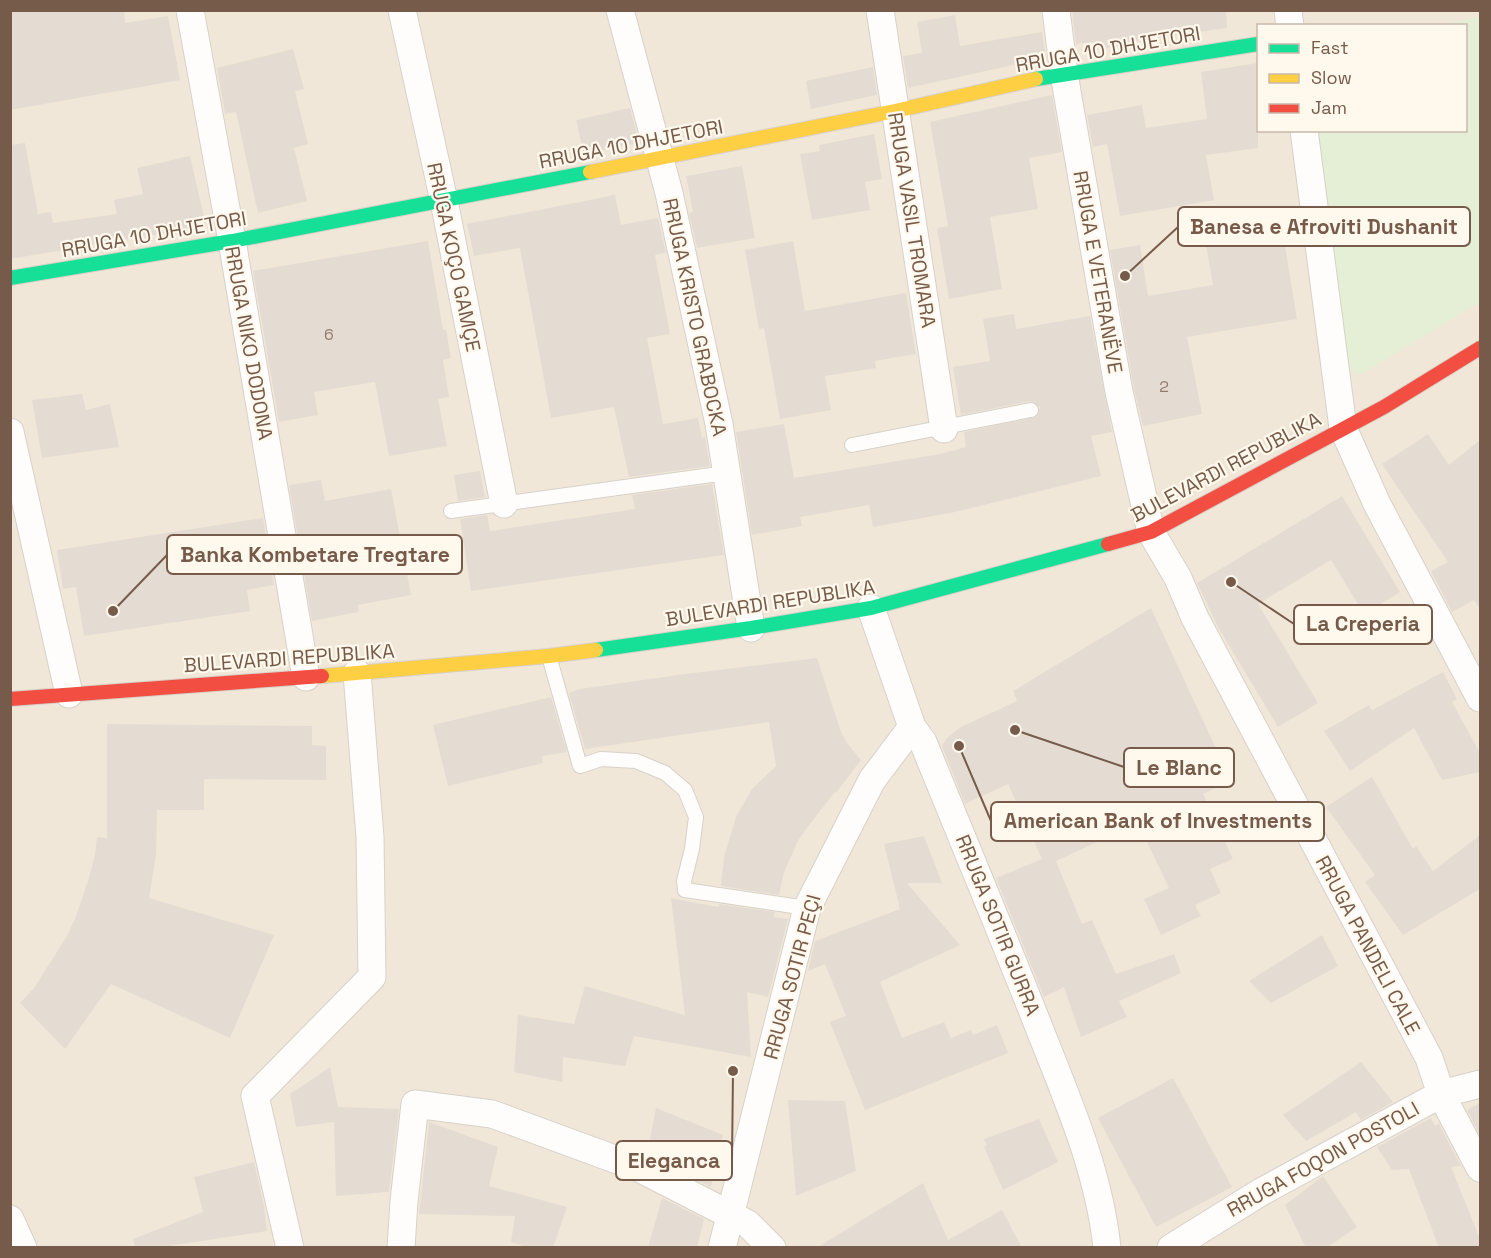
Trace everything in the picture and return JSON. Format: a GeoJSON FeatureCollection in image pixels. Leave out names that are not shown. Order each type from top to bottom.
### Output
{"type":"FeatureCollection","features":[{"type":"Feature","properties":{"kind":"street","name":"RRUGA NIKO DODONA"},"geometry":{"type":"LineString","coordinates":[[190,10],[306,677]]}},
{"type":"Feature","properties":{"kind":"street","name":"RRUGA KOÇO GAMÇE"},"geometry":{"type":"LineString","coordinates":[[402,10],[444,201],[504,504]]}},
{"type":"Feature","properties":{"kind":"street","name":"RRUGA KRISTO GRABOCKA"},"geometry":{"type":"LineString","coordinates":[[620,10],[669,193],[716,413],[751,628]]}},
{"type":"Feature","properties":{"kind":"street","name":"RRUGA VASIL TROMARA"},"geometry":{"type":"LineString","coordinates":[[880,10],[944,429]]}},
{"type":"Feature","properties":{"kind":"street","name":"RRUGA E VETERANËVE"},"geometry":{"type":"LineString","coordinates":[[1056,10],[1064,74],[1119,392],[1151,532]]}},
{"type":"Feature","properties":{"kind":"street","name":"RRUGA 10 DHJETORI"},"geometry":{"type":"LineString","coordinates":[[10,278],[232,241],[444,201],[895,111],[1064,74],[1257,44]]}},
{"type":"Feature","properties":{"kind":"street"},"geometry":{"type":"LineString","coordinates":[[1304,132],[1343,428],[1377,504],[1480,698]]}},
{"type":"Feature","properties":{"kind":"street","name":"BULEVARDI REPUBLIKA"},"geometry":{"type":"LineString","coordinates":[[10,699],[549,656],[751,628],[871,608],[1151,532],[1384,407],[1480,348]]}},
{"type":"Feature","properties":{"kind":"street"},"geometry":{"type":"LineString","coordinates":[[10,432],[69,694]]}},
{"type":"Feature","properties":{"kind":"street","name":"RRUGA PANDELI CALE"},"geometry":{"type":"LineString","coordinates":[[1151,532],[1178,578],[1195,618],[1429,1058],[1441,1094],[1480,1168]]}},
{"type":"Feature","properties":{"kind":"street","name":"RRUGA SOTIR GURRA"},"geometry":{"type":"LineString","coordinates":[[871,608],[912,727],[923,742],[1076,1121],[1098,1189],[1107,1248]]}},
{"type":"Feature","properties":{"kind":"street"},"geometry":{"type":"LineString","coordinates":[[290,1248],[255,1096],[372,977],[370,837],[357,673]]}},
{"type":"Feature","properties":{"kind":"street","name":"RRUGA SOTIR PEÇI"},"geometry":{"type":"LineString","coordinates":[[722,1248],[807,908],[872,780],[912,727]]}},
{"type":"Feature","properties":{"kind":"street","name":"RRUGA FOQON POSTOLI"},"geometry":{"type":"LineString","coordinates":[[1172,1248],[1261,1192],[1441,1094],[1480,1084]]}},
{"type":"Feature","properties":{"kind":"street"},"geometry":{"type":"LineString","coordinates":[[401,1248],[415,1104],[492,1114],[639,1168],[748,1224],[772,1248]]}},
{"type":"Feature","properties":{"kind":"street"},"geometry":{"type":"LineString","coordinates":[[10,1220],[23,1248]]}},
{"type":"Feature","properties":{"kind":"lane"},"geometry":{"type":"LineString","coordinates":[[852,445],[944,429],[1031,410]]}},
{"type":"Feature","properties":{"kind":"lane"},"geometry":{"type":"LineString","coordinates":[[451,511],[726,473]]}},
{"type":"Feature","properties":{"kind":"lane"},"geometry":{"type":"LineString","coordinates":[[549,656],[580,766],[601,759],[636,761],[665,773],[685,790],[696,817],[692,849],[684,881],[686,890],[807,908]]}},
{"type":"Feature","properties":{"kind":"shaded area"},"geometry":{"type":"Polygon","coordinates":[[[11,11],[1480,11],[1480,1247],[11,1247],[11,11]]]}},
{"type":"Feature","properties":{"kind":"green space"},"geometry":{"type":"Polygon","coordinates":[[[1480,16],[1480,302],[1362,374],[1357,373],[1348,364],[1315,132],[1467,132],[1467,24],[1449,24],[1480,16]]]}},
{"type":"Feature","properties":{"kind":"building"},"geometry":{"type":"Polygon","coordinates":[[[10,10],[124,10],[125,23],[168,16],[180,80],[10,110],[10,10]]]}},
{"type":"Feature","properties":{"kind":"building"},"geometry":{"type":"Polygon","coordinates":[[[1072,10],[1226,10],[1227,28],[1134,41],[1134,44],[1103,49],[1102,41],[1076,44],[1072,10]]]}},
{"type":"Feature","properties":{"kind":"building"},"geometry":{"type":"Polygon","coordinates":[[[955,15],[960,46],[1042,32],[1046,58],[908,88],[903,56],[922,53],[917,22],[955,15]]]}},
{"type":"Feature","properties":{"kind":"building"},"geometry":{"type":"Polygon","coordinates":[[[293,49],[304,89],[295,91],[308,144],[294,148],[307,201],[258,213],[236,112],[225,114],[217,68],[293,49]]]}},
{"type":"Feature","properties":{"kind":"building"},"geometry":{"type":"Polygon","coordinates":[[[1257,63],[1258,148],[1206,155],[1214,200],[1120,216],[1107,144],[1093,147],[1087,115],[1142,105],[1146,128],[1207,119],[1201,72],[1257,63]]]}},
{"type":"Feature","properties":{"kind":"building"},"geometry":{"type":"Polygon","coordinates":[[[873,67],[877,95],[811,109],[806,81],[873,67]]]}},
{"type":"Feature","properties":{"kind":"building"},"geometry":{"type":"Polygon","coordinates":[[[1052,95],[1062,152],[1029,158],[1038,209],[990,217],[1002,289],[949,299],[937,228],[948,226],[930,122],[1052,95]]]}},
{"type":"Feature","properties":{"kind":"building"},"geometry":{"type":"Polygon","coordinates":[[[630,108],[639,143],[584,154],[576,120],[630,108]]]}},
{"type":"Feature","properties":{"kind":"building"},"geometry":{"type":"Polygon","coordinates":[[[874,134],[882,179],[865,182],[870,210],[812,220],[800,154],[820,151],[819,145],[874,134]]]}},
{"type":"Feature","properties":{"kind":"building"},"geometry":{"type":"Polygon","coordinates":[[[25,143],[38,214],[51,212],[53,223],[117,214],[114,200],[143,194],[137,168],[190,156],[206,226],[10,259],[10,145],[25,143]]]}},
{"type":"Feature","properties":{"kind":"building"},"geometry":{"type":"Polygon","coordinates":[[[742,166],[755,238],[697,248],[689,213],[693,212],[686,176],[742,166]]]}},
{"type":"Feature","properties":{"kind":"building"},"geometry":{"type":"Polygon","coordinates":[[[615,195],[621,225],[658,218],[666,253],[655,255],[670,334],[647,338],[663,424],[698,418],[702,438],[705,437],[710,466],[629,477],[614,407],[551,418],[520,248],[474,256],[467,224],[615,195]]]}},
{"type":"Feature","properties":{"kind":"building"},"geometry":{"type":"Polygon","coordinates":[[[1233,210],[1236,227],[1262,223],[1263,231],[1282,228],[1297,319],[1187,337],[1202,414],[1143,426],[1134,389],[1110,250],[1140,245],[1148,296],[1213,285],[1201,215],[1233,210]]]}},
{"type":"Feature","properties":{"kind":"building"},"geometry":{"type":"Polygon","coordinates":[[[428,241],[443,330],[446,330],[451,358],[443,360],[449,397],[438,399],[447,446],[389,456],[375,382],[314,392],[318,415],[279,422],[253,271],[428,241]]]}},
{"type":"Feature","properties":{"kind":"building"},"geometry":{"type":"Polygon","coordinates":[[[793,241],[805,311],[906,293],[916,354],[875,361],[876,368],[825,376],[831,410],[780,419],[764,328],[759,329],[745,250],[793,241]]]}},
{"type":"Feature","properties":{"kind":"building"},"geometry":{"type":"Polygon","coordinates":[[[1014,314],[1016,329],[1090,316],[1112,432],[1091,436],[1101,476],[955,512],[873,527],[869,505],[800,517],[802,526],[752,535],[736,432],[784,424],[794,478],[940,454],[966,447],[964,432],[1036,417],[1040,408],[1030,401],[961,415],[953,367],[990,361],[983,319],[1014,314]]]}},
{"type":"Feature","properties":{"kind":"building"},"geometry":{"type":"Polygon","coordinates":[[[82,394],[86,410],[110,404],[119,447],[42,458],[32,400],[82,394]]]}},
{"type":"Feature","properties":{"kind":"building"},"geometry":{"type":"Polygon","coordinates":[[[1428,434],[1449,465],[1480,440],[1480,609],[1474,600],[1452,612],[1431,571],[1448,562],[1382,464],[1428,434]]]}},
{"type":"Feature","properties":{"kind":"building"},"geometry":{"type":"Polygon","coordinates":[[[480,471],[485,497],[458,501],[454,475],[480,471]]]}},
{"type":"Feature","properties":{"kind":"building"},"geometry":{"type":"Polygon","coordinates":[[[321,480],[325,501],[391,489],[411,595],[358,605],[359,612],[312,621],[289,485],[321,480]]]}},
{"type":"Feature","properties":{"kind":"building"},"geometry":{"type":"Polygon","coordinates":[[[712,484],[724,555],[471,591],[460,519],[487,515],[490,531],[635,509],[632,495],[712,484]]]}},
{"type":"Feature","properties":{"kind":"building"},"geometry":{"type":"Polygon","coordinates":[[[1342,496],[1400,592],[1364,614],[1331,560],[1258,604],[1318,703],[1278,727],[1219,629],[1197,583],[1342,496]]]}},
{"type":"Feature","properties":{"kind":"building"},"geometry":{"type":"Polygon","coordinates":[[[263,518],[274,585],[247,590],[250,611],[84,636],[76,587],[63,589],[57,550],[263,518]]]}},
{"type":"Feature","properties":{"kind":"building"},"geometry":{"type":"Polygon","coordinates":[[[1151,608],[1231,781],[1203,794],[1233,859],[1210,869],[1221,893],[1195,905],[1201,916],[1161,935],[1144,899],[1169,888],[1138,823],[1056,861],[1082,924],[1092,920],[1116,974],[1174,954],[1181,973],[1119,1001],[1127,1017],[1081,1037],[1064,987],[1044,997],[996,878],[1042,859],[1008,784],[965,804],[942,746],[947,738],[961,727],[1017,701],[1013,691],[1151,608]]]}},
{"type":"Feature","properties":{"kind":"building"},"geometry":{"type":"Polygon","coordinates":[[[817,658],[841,732],[861,760],[798,841],[784,872],[779,895],[721,886],[724,857],[736,817],[752,789],[776,766],[769,722],[585,749],[569,693],[580,689],[685,674],[817,658]]]}},
{"type":"Feature","properties":{"kind":"building"},"geometry":{"type":"Polygon","coordinates":[[[1443,672],[1457,699],[1452,702],[1480,753],[1480,772],[1442,780],[1414,728],[1350,771],[1324,731],[1369,705],[1372,710],[1443,672]]]}},
{"type":"Feature","properties":{"kind":"building"},"geometry":{"type":"Polygon","coordinates":[[[551,697],[567,752],[542,756],[543,763],[448,786],[433,725],[551,697]]]}},
{"type":"Feature","properties":{"kind":"building"},"geometry":{"type":"Polygon","coordinates":[[[107,724],[312,726],[312,745],[326,746],[326,780],[204,779],[204,810],[157,810],[156,855],[149,898],[274,935],[230,1038],[111,984],[65,1049],[20,1003],[34,988],[67,936],[88,881],[97,837],[107,838],[107,724]]]}},
{"type":"Feature","properties":{"kind":"building"},"geometry":{"type":"Polygon","coordinates":[[[1372,777],[1413,849],[1416,846],[1433,871],[1480,835],[1480,889],[1403,935],[1365,882],[1375,875],[1326,807],[1372,777]]]}},
{"type":"Feature","properties":{"kind":"building"},"geometry":{"type":"Polygon","coordinates":[[[924,836],[942,883],[907,883],[960,945],[880,982],[902,1038],[944,1022],[951,1038],[971,1030],[973,1035],[997,1025],[1008,1053],[865,1110],[830,1022],[846,1016],[825,964],[808,971],[815,941],[900,909],[884,844],[924,836]]]}},
{"type":"Feature","properties":{"kind":"building"},"geometry":{"type":"Polygon","coordinates":[[[671,898],[718,907],[719,904],[775,912],[774,917],[788,919],[768,997],[747,992],[751,1057],[634,1036],[625,1066],[563,1057],[562,1082],[514,1072],[518,1015],[574,1024],[585,986],[685,1015],[671,898]]]}},
{"type":"Feature","properties":{"kind":"building"},"geometry":{"type":"Polygon","coordinates":[[[1322,935],[1338,966],[1271,1003],[1249,981],[1322,935]]]}},
{"type":"Feature","properties":{"kind":"building"},"geometry":{"type":"Polygon","coordinates":[[[1361,1062],[1393,1102],[1361,1120],[1356,1112],[1306,1141],[1283,1115],[1361,1062]]]}},
{"type":"Feature","properties":{"kind":"building"},"geometry":{"type":"Polygon","coordinates":[[[330,1067],[338,1107],[399,1109],[389,1192],[336,1196],[334,1122],[296,1127],[290,1094],[330,1067]]]}},
{"type":"Feature","properties":{"kind":"building"},"geometry":{"type":"Polygon","coordinates":[[[1173,1078],[1232,1187],[1156,1227],[1098,1118],[1173,1078]]]}},
{"type":"Feature","properties":{"kind":"building"},"geometry":{"type":"Polygon","coordinates":[[[788,1100],[845,1101],[856,1171],[796,1196],[788,1100]]]}},
{"type":"Feature","properties":{"kind":"building"},"geometry":{"type":"Polygon","coordinates":[[[1480,1103],[1480,1135],[1467,1110],[1480,1103]]]}},
{"type":"Feature","properties":{"kind":"building"},"geometry":{"type":"Polygon","coordinates":[[[656,1108],[723,1135],[711,1187],[647,1155],[656,1108]]]}},
{"type":"Feature","properties":{"kind":"building"},"geometry":{"type":"Polygon","coordinates":[[[1431,1118],[1435,1126],[1439,1124],[1461,1166],[1451,1167],[1480,1239],[1480,1248],[1439,1248],[1409,1169],[1392,1170],[1377,1147],[1431,1118]]]}},
{"type":"Feature","properties":{"kind":"building"},"geometry":{"type":"Polygon","coordinates":[[[1039,1119],[1058,1162],[1003,1190],[984,1147],[987,1145],[984,1139],[1039,1119]]]}},
{"type":"Feature","properties":{"kind":"building"},"geometry":{"type":"Polygon","coordinates":[[[429,1122],[498,1147],[489,1186],[567,1207],[553,1248],[529,1248],[511,1242],[515,1216],[419,1214],[429,1122]]]}},
{"type":"Feature","properties":{"kind":"building"},"geometry":{"type":"Polygon","coordinates":[[[254,1162],[267,1231],[155,1248],[135,1248],[133,1239],[203,1212],[194,1177],[254,1162]]]}},
{"type":"Feature","properties":{"kind":"building"},"geometry":{"type":"Polygon","coordinates":[[[1323,1176],[1357,1227],[1326,1248],[1306,1248],[1285,1205],[1323,1176]]]}},
{"type":"Feature","properties":{"kind":"building"},"geometry":{"type":"Polygon","coordinates":[[[923,1183],[948,1240],[1002,1210],[1022,1248],[816,1248],[923,1183]]]}},
{"type":"Feature","properties":{"kind":"building"},"geometry":{"type":"Polygon","coordinates":[[[662,1198],[704,1219],[697,1248],[648,1248],[662,1198]]]}},
{"type":"Feature","properties":{"kind":"traffic: fast"},"geometry":{"type":"LineString","coordinates":[[1036,79],[1257,44]]}},
{"type":"Feature","properties":{"kind":"traffic: fast"},"geometry":{"type":"LineString","coordinates":[[10,278],[232,241],[590,172]]}},
{"type":"Feature","properties":{"kind":"traffic: fast"},"geometry":{"type":"LineString","coordinates":[[596,650],[871,608],[1108,544]]}},
{"type":"Feature","properties":{"kind":"traffic: slow"},"geometry":{"type":"LineString","coordinates":[[590,172],[895,111],[1036,79]]}},
{"type":"Feature","properties":{"kind":"traffic: slow"},"geometry":{"type":"LineString","coordinates":[[322,676],[596,650]]}},
{"type":"Feature","properties":{"kind":"traffic: jam"},"geometry":{"type":"LineString","coordinates":[[1108,544],[1151,532],[1384,407],[1480,348]]}},
{"type":"Feature","properties":{"kind":"traffic: jam"},"geometry":{"type":"LineString","coordinates":[[10,699],[322,676]]}},
{"type":"Feature","properties":{"kind":"place","name":"Banesa e Afroviti Dushanit"},"geometry":{"type":"Point","coordinates":[1125,276]}},
{"type":"Feature","properties":{"kind":"place","name":"La Creperia"},"geometry":{"type":"Point","coordinates":[1231,582]}},
{"type":"Feature","properties":{"kind":"place","name":"Banka Kombetare Tregtare"},"geometry":{"type":"Point","coordinates":[113,611]}},
{"type":"Feature","properties":{"kind":"place","name":"Le Blanc"},"geometry":{"type":"Point","coordinates":[1015,730]}},
{"type":"Feature","properties":{"kind":"place","name":"American Bank of Investments"},"geometry":{"type":"Point","coordinates":[959,746]}},
{"type":"Feature","properties":{"kind":"place","name":"Eleganca"},"geometry":{"type":"Point","coordinates":[733,1071]}}]}
